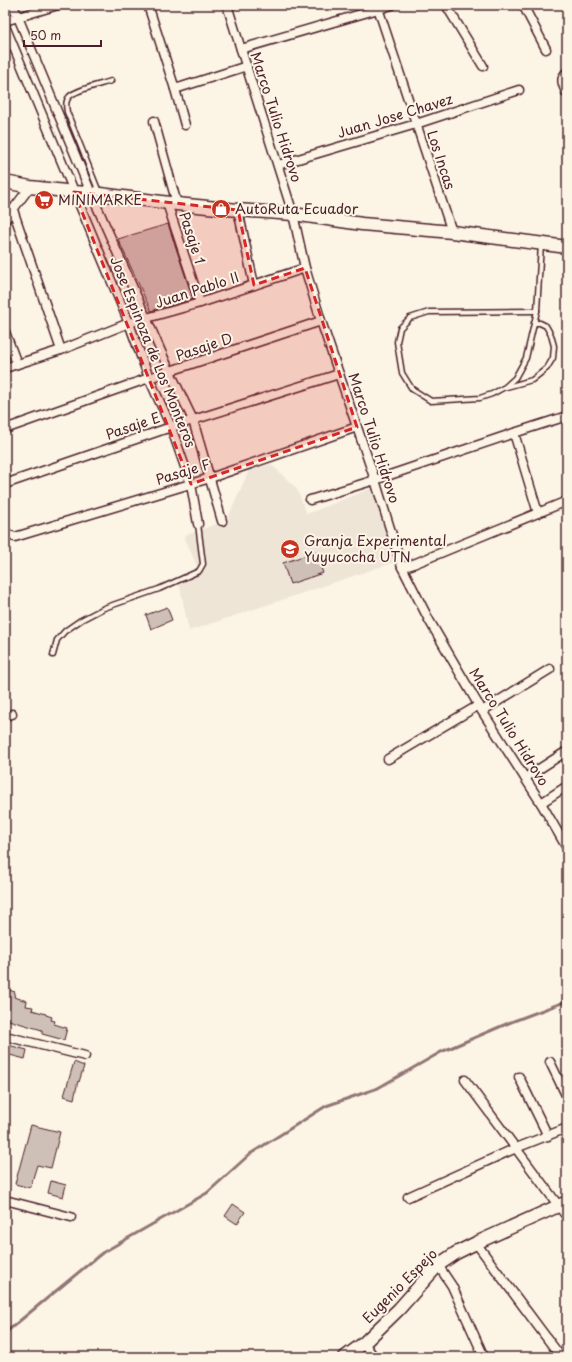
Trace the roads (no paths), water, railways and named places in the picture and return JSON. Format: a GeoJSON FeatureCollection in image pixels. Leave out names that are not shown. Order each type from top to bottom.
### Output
{"type":"FeatureCollection","features":[{"type":"Feature","properties":{"kind":"street","name":"Jose Espinoza de Los Monteros"},"geometry":{"type":"LineString","coordinates":[[13,5],[96,194],[147,319],[193,420],[222,521]]}},
{"type":"Feature","properties":{"kind":"street"},"geometry":{"type":"LineString","coordinates":[[5,21],[58,5]]}},
{"type":"Feature","properties":{"kind":"street"},"geometry":{"type":"LineString","coordinates":[[148,5],[185,125]]}},
{"type":"Feature","properties":{"kind":"street","name":"Marco Tulio Hidrovo"},"geometry":{"type":"LineString","coordinates":[[227,5],[293,214],[305,268],[321,321],[375,480],[402,567],[429,620],[567,848]]}},
{"type":"Feature","properties":{"kind":"street"},"geometry":{"type":"LineString","coordinates":[[241,49],[378,7],[392,5]]}},
{"type":"Feature","properties":{"kind":"street"},"geometry":{"type":"LineString","coordinates":[[446,5],[482,66]]}},
{"type":"Feature","properties":{"kind":"street"},"geometry":{"type":"LineString","coordinates":[[522,5],[546,49]]}},
{"type":"Feature","properties":{"kind":"street","name":"Los Incas"},"geometry":{"type":"LineString","coordinates":[[378,7],[452,232]]}},
{"type":"Feature","properties":{"kind":"street","name":"Jose Espinoza de Los Monteros"},"geometry":{"type":"LineString","coordinates":[[5,26],[171,427],[192,484],[198,524]]}},
{"type":"Feature","properties":{"kind":"street"},"geometry":{"type":"LineString","coordinates":[[175,89],[247,66]]}},
{"type":"Feature","properties":{"kind":"street"},"geometry":{"type":"LineString","coordinates":[[567,72],[563,75],[561,82],[567,94]]}},
{"type":"Feature","properties":{"kind":"street","name":"Juan Jose Chavez"},"geometry":{"type":"LineString","coordinates":[[278,165],[416,124],[519,90]]}},
{"type":"Feature","properties":{"kind":"street","name":"Pasaje 1"},"geometry":{"type":"LineString","coordinates":[[154,121],[172,204],[200,303]]}},
{"type":"Feature","properties":{"kind":"street"},"geometry":{"type":"LineString","coordinates":[[5,182],[30,187],[172,204],[293,214],[362,224],[452,232],[567,247]]}},
{"type":"Feature","properties":{"kind":"street"},"geometry":{"type":"LineString","coordinates":[[5,220],[30,187]]}},
{"type":"Feature","properties":{"kind":"street"},"geometry":{"type":"LineString","coordinates":[[13,210],[61,350]]}},
{"type":"Feature","properties":{"kind":"street"},"geometry":{"type":"LineString","coordinates":[[238,210],[254,285]]}},
{"type":"Feature","properties":{"kind":"street","name":"Juan Pablo II"},"geometry":{"type":"LineString","coordinates":[[5,368],[61,350],[129,323],[200,303],[305,268]]}},
{"type":"Feature","properties":{"kind":"street","name":"Pasaje D"},"geometry":{"type":"LineString","coordinates":[[5,429],[150,378],[321,321]]}},
{"type":"Feature","properties":{"kind":"street"},"geometry":{"type":"LineString","coordinates":[[5,332],[17,364]]}},
{"type":"Feature","properties":{"kind":"street","name":"Pasaje E"},"geometry":{"type":"LineString","coordinates":[[5,484],[171,427],[339,374]]}},
{"type":"Feature","properties":{"kind":"street"},"geometry":{"type":"LineString","coordinates":[[310,500],[375,480],[514,432],[567,416]]}},
{"type":"Feature","properties":{"kind":"street","name":"Pasaje F"},"geometry":{"type":"LineString","coordinates":[[5,531],[9,536],[15,537],[192,484],[357,427]]}},
{"type":"Feature","properties":{"kind":"street"},"geometry":{"type":"LineString","coordinates":[[514,432],[538,513]]}},
{"type":"Feature","properties":{"kind":"street"},"geometry":{"type":"LineString","coordinates":[[402,567],[411,565],[567,501]]}},
{"type":"Feature","properties":{"kind":"street"},"geometry":{"type":"LineString","coordinates":[[388,759],[550,669]]}},
{"type":"Feature","properties":{"kind":"street"},"geometry":{"type":"LineString","coordinates":[[525,778],[567,751]]}},
{"type":"Feature","properties":{"kind":"street"},"geometry":{"type":"LineString","coordinates":[[541,803],[567,786]]}},
{"type":"Feature","properties":{"kind":"street"},"geometry":{"type":"LineString","coordinates":[[5,1036],[85,1056]]}},
{"type":"Feature","properties":{"kind":"street"},"geometry":{"type":"LineString","coordinates":[[550,1062],[567,1097]]}},
{"type":"Feature","properties":{"kind":"street"},"geometry":{"type":"LineString","coordinates":[[519,1077],[548,1136]]}},
{"type":"Feature","properties":{"kind":"street"},"geometry":{"type":"LineString","coordinates":[[465,1080],[516,1148],[563,1204],[567,1216]]}},
{"type":"Feature","properties":{"kind":"street"},"geometry":{"type":"LineString","coordinates":[[408,1197],[516,1148],[567,1128]]}},
{"type":"Feature","properties":{"kind":"street"},"geometry":{"type":"LineString","coordinates":[[5,1200],[71,1217]]}},
{"type":"Feature","properties":{"kind":"street","name":"Eugenio Espejo"},"geometry":{"type":"LineString","coordinates":[[345,1357],[364,1343],[399,1309],[438,1265],[476,1242],[563,1204]]}},
{"type":"Feature","properties":{"kind":"street"},"geometry":{"type":"LineString","coordinates":[[476,1242],[562,1357]]}},
{"type":"Feature","properties":{"kind":"street"},"geometry":{"type":"LineString","coordinates":[[438,1265],[452,1286],[484,1357]]}},
{"type":"Feature","properties":{"kind":"street"},"geometry":{"type":"LineString","coordinates":[[364,1343],[374,1357]]}},
{"type":"Feature","properties":{"kind":"lane"},"geometry":{"type":"LineString","coordinates":[[96,194],[67,112],[66,102],[69,96],[85,89],[111,81]]}},
{"type":"Feature","properties":{"kind":"lane"},"geometry":{"type":"LineString","coordinates":[[537,310],[429,312],[410,318],[400,328],[397,342],[402,373],[412,389],[430,401],[480,398],[503,388],[515,378],[526,358],[537,310],[542,244]]}},
{"type":"Feature","properties":{"kind":"lane"},"geometry":{"type":"LineString","coordinates":[[503,388],[532,380],[547,368],[553,358],[554,346],[551,335],[546,326],[534,322]]}},
{"type":"Feature","properties":{"kind":"lane"},"geometry":{"type":"LineString","coordinates":[[53,655],[57,640],[65,631],[81,620],[104,608],[159,589],[199,571],[203,564],[198,524]]}},
{"type":"Feature","properties":{"kind":"waterway"},"geometry":{"type":"LineString","coordinates":[[5,1333],[102,1253],[207,1193],[250,1154],[326,1106],[378,1088],[441,1052],[511,1022],[567,1001]]}},
{"type":"Feature","properties":{"kind":"place","name":"MINIMARKE"},"geometry":{"type":"Point","coordinates":[44,200]}},
{"type":"Feature","properties":{"kind":"place","name":"AutoRuta Ecuador"},"geometry":{"type":"Point","coordinates":[221,209]}},
{"type":"Feature","properties":{"kind":"place","name":"Granja Experimental Yuyucocha UTN"},"geometry":{"type":"Point","coordinates":[290,549]}}]}
